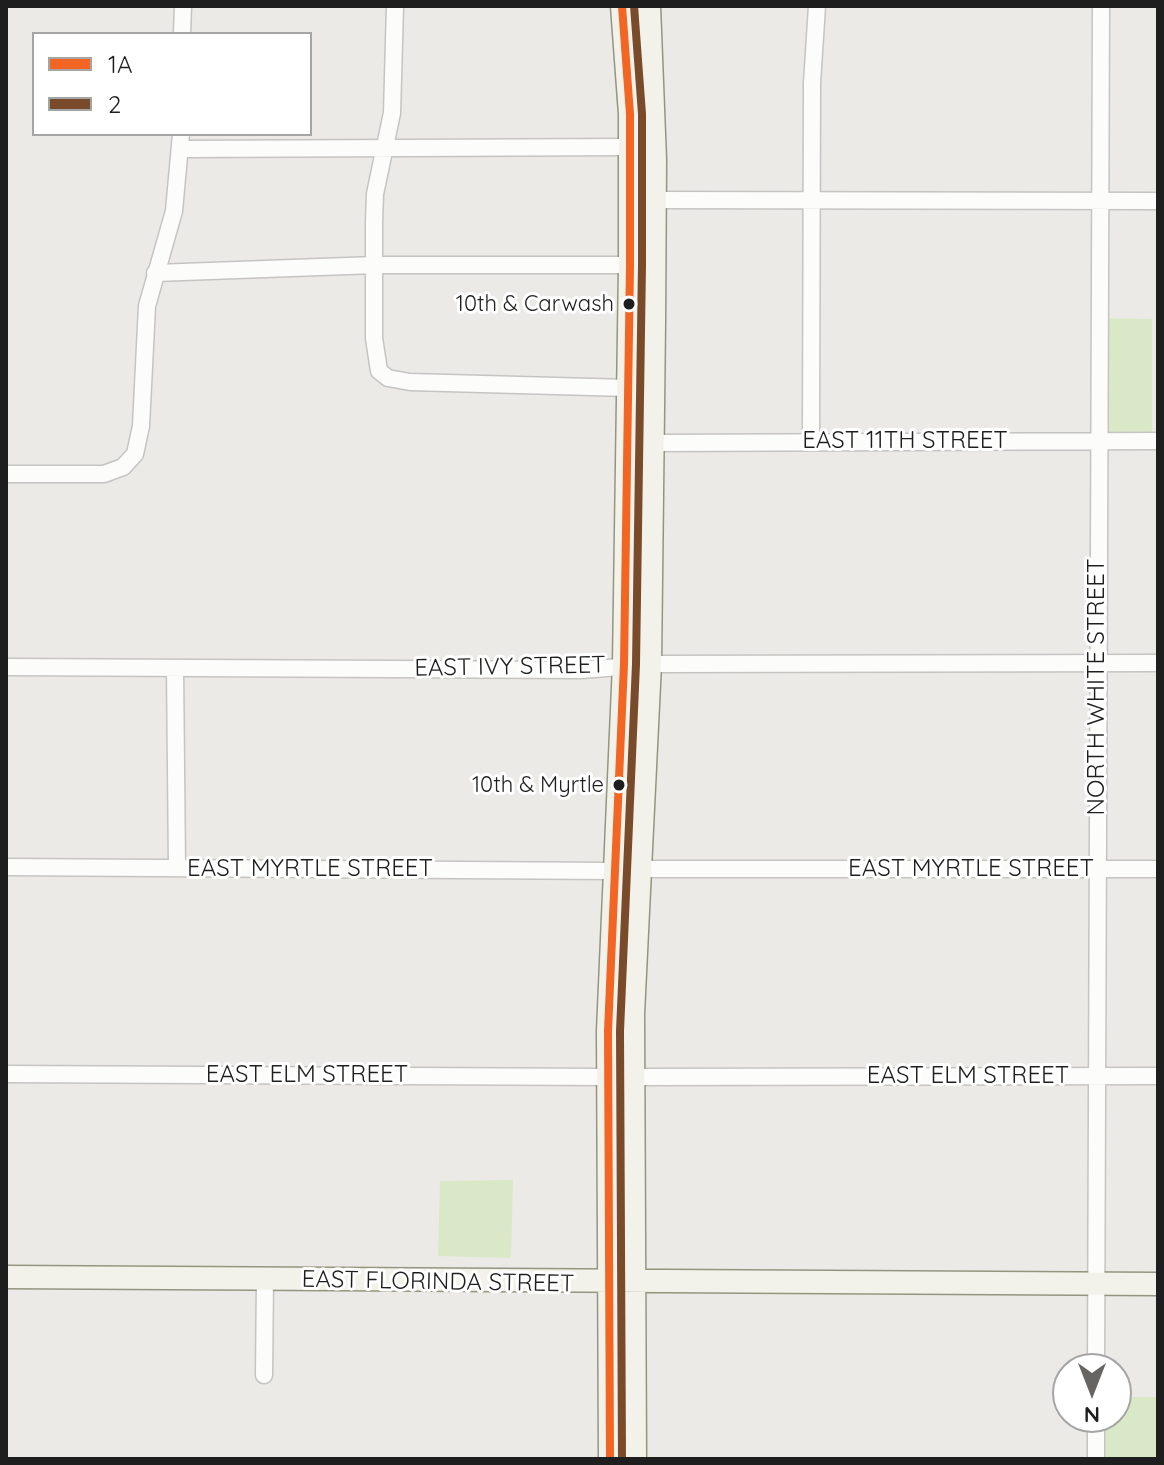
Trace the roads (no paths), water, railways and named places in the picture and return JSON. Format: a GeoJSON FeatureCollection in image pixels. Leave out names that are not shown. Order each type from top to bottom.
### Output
{"type":"FeatureCollection","features":[{"type":"Feature","properties":{"kind":"main road"},"geometry":{"type":"LineString","coordinates":[[610,1459],[608,1077],[624,664],[630,265],[630,147],[622,6]]}},
{"type":"Feature","properties":{"kind":"main road"},"geometry":{"type":"LineString","coordinates":[[635,1459],[633,1014],[650,664],[653,373],[654,200],[649,6]]}},
{"type":"Feature","properties":{"kind":"main road"},"geometry":{"type":"LineString","coordinates":[[627,73],[641,120],[643,185],[654,200]]}},
{"type":"Feature","properties":{"kind":"main road"},"geometry":{"type":"LineString","coordinates":[[630,265],[641,282],[642,342],[653,373]]}},
{"type":"Feature","properties":{"kind":"main road"},"geometry":{"type":"LineString","coordinates":[[620,763],[628,799],[627,852],[629,860],[639,869]]}},
{"type":"Feature","properties":{"kind":"main road"},"geometry":{"type":"LineString","coordinates":[[614,871],[622,876],[624,884],[622,960],[633,1014]]}},
{"type":"Feature","properties":{"kind":"main road","name":"EAST FLORINDA STREET"},"geometry":{"type":"LineString","coordinates":[[6,1277],[635,1284],[1158,1284]]}},
{"type":"Feature","properties":{"kind":"street"},"geometry":{"type":"LineString","coordinates":[[182,32],[183,6]]}},
{"type":"Feature","properties":{"kind":"street"},"geometry":{"type":"LineString","coordinates":[[395,6],[392,113],[375,194],[376,361],[382,375],[410,382],[628,388]]}},
{"type":"Feature","properties":{"kind":"street"},"geometry":{"type":"LineString","coordinates":[[811,441],[811,201],[817,6]]}},
{"type":"Feature","properties":{"kind":"street","name":"NORTH WHITE STREET"},"geometry":{"type":"LineString","coordinates":[[1096,1353],[1101,6]]}},
{"type":"Feature","properties":{"kind":"street"},"geometry":{"type":"LineString","coordinates":[[6,474],[104,474],[129,462],[139,446],[143,339],[155,273],[174,211],[181,142],[386,148],[630,147]]}},
{"type":"Feature","properties":{"kind":"street"},"geometry":{"type":"LineString","coordinates":[[654,200],[1158,201]]}},
{"type":"Feature","properties":{"kind":"street"},"geometry":{"type":"LineString","coordinates":[[155,273],[375,265],[630,265]]}},
{"type":"Feature","properties":{"kind":"street","name":"EAST 11TH STREET"},"geometry":{"type":"LineString","coordinates":[[652,443],[1158,441]]}},
{"type":"Feature","properties":{"kind":"street","name":"EAST IVY STREET"},"geometry":{"type":"LineString","coordinates":[[6,667],[581,670],[624,664],[1158,663]]}},
{"type":"Feature","properties":{"kind":"street"},"geometry":{"type":"LineString","coordinates":[[175,668],[177,868]]}},
{"type":"Feature","properties":{"kind":"street","name":"EAST MYRTLE STREET"},"geometry":{"type":"LineString","coordinates":[[6,867],[614,871]]}},
{"type":"Feature","properties":{"kind":"street","name":"EAST MYRTLE STREET"},"geometry":{"type":"LineString","coordinates":[[639,869],[1158,869]]}},
{"type":"Feature","properties":{"kind":"street","name":"EAST ELM STREET"},"geometry":{"type":"LineString","coordinates":[[6,1074],[608,1077]]}},
{"type":"Feature","properties":{"kind":"street","name":"EAST ELM STREET"},"geometry":{"type":"LineString","coordinates":[[633,1077],[1158,1076]]}},
{"type":"Feature","properties":{"kind":"street"},"geometry":{"type":"LineString","coordinates":[[264,1375],[265,1279]]}},
{"type":"Feature","properties":{"kind":"street"},"geometry":{"type":"LineString","coordinates":[[1096,1433],[1096,1459]]}},
{"type":"Feature","properties":{"kind":"place","name":"10th & Carwash"},"geometry":{"type":"Point","coordinates":[629,304]}},
{"type":"Feature","properties":{"kind":"place","name":"10th & Myrtle"},"geometry":{"type":"Point","coordinates":[619,785]}}]}
